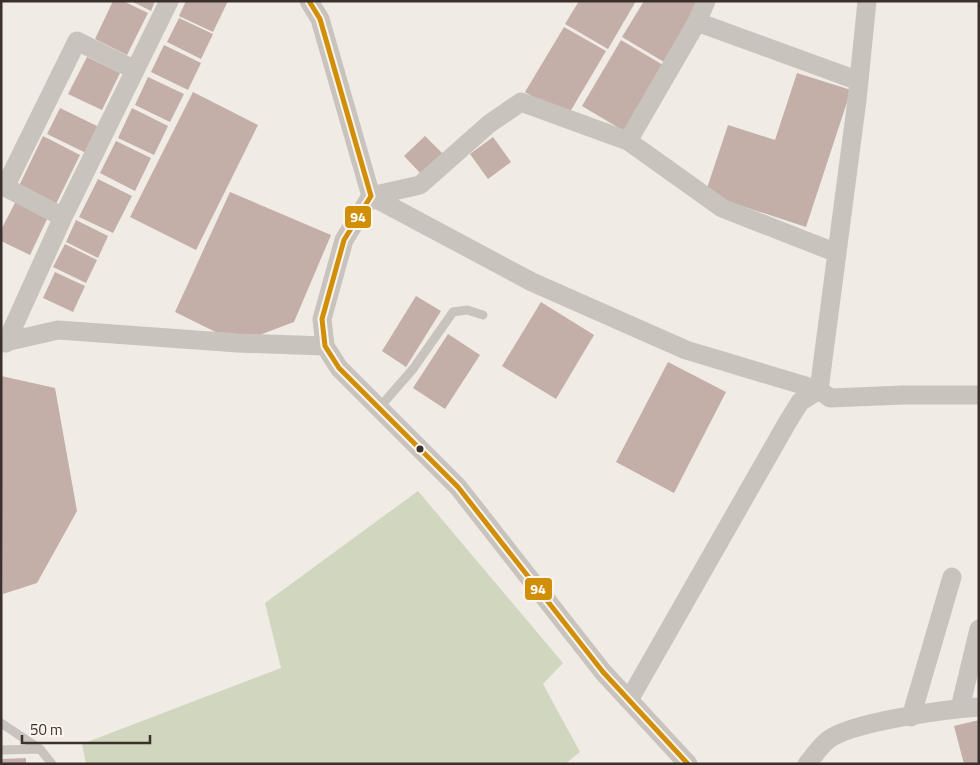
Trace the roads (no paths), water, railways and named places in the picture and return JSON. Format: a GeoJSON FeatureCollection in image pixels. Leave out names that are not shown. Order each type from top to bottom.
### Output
{"type":"FeatureCollection","features":[{"type":"Feature","properties":{"kind":"street"},"geometry":{"type":"LineString","coordinates":[[3,345],[63,217],[169,1]]}},
{"type":"Feature","properties":{"kind":"street"},"geometry":{"type":"LineString","coordinates":[[309,1],[320,18],[371,196],[532,282],[686,350],[819,390],[830,398],[904,395],[979,395]]}},
{"type":"Feature","properties":{"kind":"street"},"geometry":{"type":"LineString","coordinates":[[628,141],[697,22],[706,1]]}},
{"type":"Feature","properties":{"kind":"street"},"geometry":{"type":"LineString","coordinates":[[819,390],[859,81],[867,1]]}},
{"type":"Feature","properties":{"kind":"street"},"geometry":{"type":"LineString","coordinates":[[697,22],[859,81]]}},
{"type":"Feature","properties":{"kind":"street"},"geometry":{"type":"LineString","coordinates":[[63,217],[4,187],[77,41],[135,70]]}},
{"type":"Feature","properties":{"kind":"street"},"geometry":{"type":"LineString","coordinates":[[688,764],[603,672],[458,487],[339,368],[325,346],[322,319],[344,240],[371,196],[420,185],[489,124],[521,102],[628,141],[722,208],[837,254]]}},
{"type":"Feature","properties":{"kind":"street"},"geometry":{"type":"LineString","coordinates":[[3,345],[58,330],[238,343],[325,346]]}},
{"type":"Feature","properties":{"kind":"street"},"geometry":{"type":"LineString","coordinates":[[629,700],[787,423],[800,402],[819,390]]}},
{"type":"Feature","properties":{"kind":"street"},"geometry":{"type":"LineString","coordinates":[[911,716],[952,577]]}},
{"type":"Feature","properties":{"kind":"street"},"geometry":{"type":"LineString","coordinates":[[960,708],[979,629]]}},
{"type":"Feature","properties":{"kind":"street"},"geometry":{"type":"LineString","coordinates":[[808,764],[828,740],[849,729],[911,716],[960,708],[979,707]]}},
{"type":"Feature","properties":{"kind":"lane"},"geometry":{"type":"LineString","coordinates":[[379,408],[413,369],[453,312],[467,310],[483,314]]}},
{"type":"Feature","properties":{"kind":"lane"},"geometry":{"type":"LineString","coordinates":[[1,723],[40,749],[52,764]]}},
{"type":"Feature","properties":{"kind":"lane"},"geometry":{"type":"LineString","coordinates":[[1,750],[40,749]]}}]}
